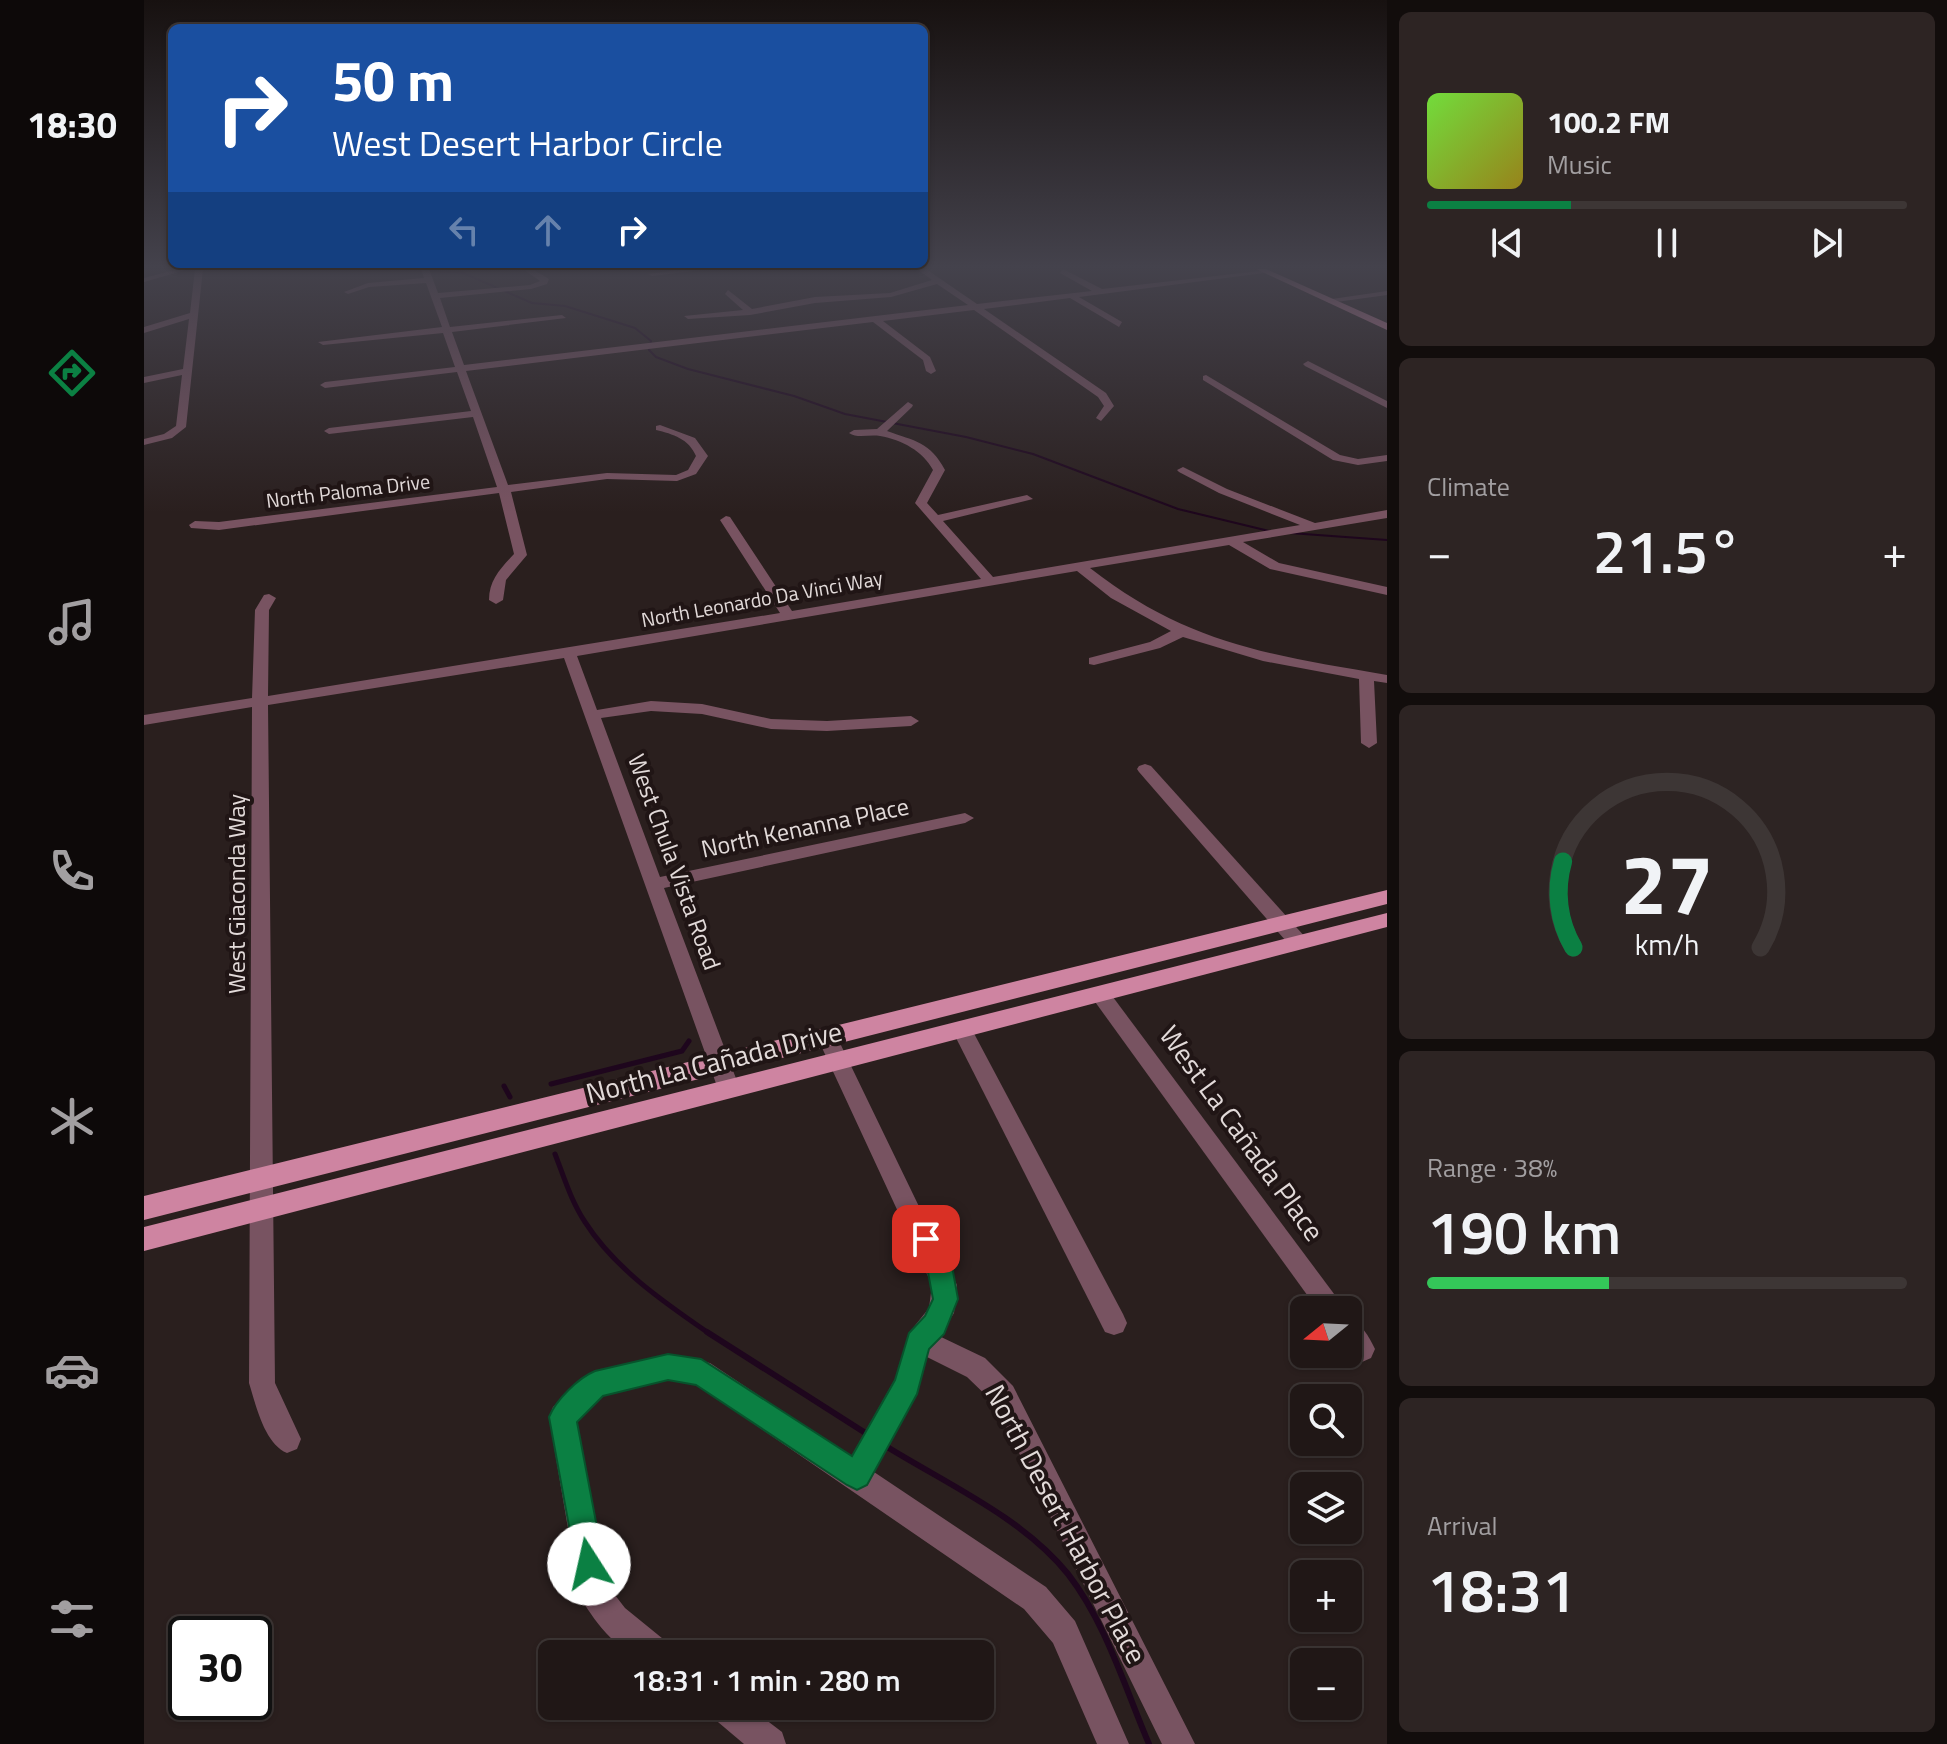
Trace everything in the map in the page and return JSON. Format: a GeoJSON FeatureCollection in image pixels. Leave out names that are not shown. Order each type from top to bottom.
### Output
{"type":"FeatureCollection","features":[{"type":"Feature","properties":{"kind":"main road","name":"North La Cañada Drive"},"geometry":{"type":"LineString","coordinates":[[144,1239],[263,1193],[719,1064],[1387,897]]}},
{"type":"Feature","properties":{"kind":"main road","name":"North La Cañada Drive"},"geometry":{"type":"LineString","coordinates":[[144,1208],[263,1193],[729,1089],[1387,920]]}},
{"type":"Feature","properties":{"kind":"street"},"geometry":{"type":"LineString","coordinates":[[144,442],[168,436],[181,427],[190,350]]}},
{"type":"Feature","properties":{"kind":"street"},"geometry":{"type":"LineString","coordinates":[[455,350],[504,489],[521,555],[502,575],[495,591],[496,600]]}},
{"type":"Feature","properties":{"kind":"street"},"geometry":{"type":"LineString","coordinates":[[325,385],[619,350]]}},
{"type":"Feature","properties":{"kind":"street"},"geometry":{"type":"LineString","coordinates":[[916,350],[927,359],[931,371]]}},
{"type":"Feature","properties":{"kind":"street"},"geometry":{"type":"LineString","coordinates":[[1039,350],[1102,395],[1109,406],[1101,418]]}},
{"type":"Feature","properties":{"kind":"street"},"geometry":{"type":"LineString","coordinates":[[1308,364],[1387,405]]}},
{"type":"Feature","properties":{"kind":"street"},"geometry":{"type":"LineString","coordinates":[[144,380],[188,371]]}},
{"type":"Feature","properties":{"kind":"street"},"geometry":{"type":"LineString","coordinates":[[1206,378],[1344,462],[1387,458]]}},
{"type":"Feature","properties":{"kind":"street"},"geometry":{"type":"LineString","coordinates":[[880,432],[908,405]]}},
{"type":"Feature","properties":{"kind":"street"},"geometry":{"type":"LineString","coordinates":[[329,431],[478,413]]}},
{"type":"Feature","properties":{"kind":"street","name":"North Paloma Drive"},"geometry":{"type":"LineString","coordinates":[[195,525],[219,526],[607,476],[675,480],[692,472],[702,456],[699,446],[680,433],[660,428]]}},
{"type":"Feature","properties":{"kind":"street"},"geometry":{"type":"LineString","coordinates":[[854,433],[880,432],[930,453],[939,470],[921,503],[988,579]]}},
{"type":"Feature","properties":{"kind":"street"},"geometry":{"type":"LineString","coordinates":[[1183,470],[1215,487],[1313,526]]}},
{"type":"Feature","properties":{"kind":"street"},"geometry":{"type":"LineString","coordinates":[[934,519],[1027,499]]}},
{"type":"Feature","properties":{"kind":"street","name":"North Leonardo Da Vinci Way"},"geometry":{"type":"LineString","coordinates":[[144,720],[569,653],[988,579],[1080,567],[1387,514]]}},
{"type":"Feature","properties":{"kind":"street"},"geometry":{"type":"LineString","coordinates":[[726,520],[787,614]]}},
{"type":"Feature","properties":{"kind":"street"},"geometry":{"type":"LineString","coordinates":[[1232,541],[1275,566],[1387,591]]}},
{"type":"Feature","properties":{"kind":"street"},"geometry":{"type":"LineString","coordinates":[[1080,567],[1127,605],[1179,633],[1223,648],[1387,679]]}},
{"type":"Feature","properties":{"kind":"street","name":"West Giaconda Way"},"geometry":{"type":"LineString","coordinates":[[269,598],[262,610],[260,700],[262,1383],[271,1410],[287,1439]]}},
{"type":"Feature","properties":{"kind":"street"},"geometry":{"type":"LineString","coordinates":[[1094,661],[1155,645],[1179,633]]}},
{"type":"Feature","properties":{"kind":"street","name":"West Chula Vista Road"},"geometry":{"type":"LineString","coordinates":[[569,653],[729,1089]]}},
{"type":"Feature","properties":{"kind":"street"},"geometry":{"type":"LineString","coordinates":[[1366,676],[1369,743]]}},
{"type":"Feature","properties":{"kind":"street"},"geometry":{"type":"LineString","coordinates":[[593,715],[651,706],[702,709],[771,724],[827,726],[911,721]]}},
{"type":"Feature","properties":{"kind":"street"},"geometry":{"type":"LineString","coordinates":[[1145,769],[1299,943]]}},
{"type":"Feature","properties":{"kind":"street","name":"North Kenanna Place"},"geometry":{"type":"LineString","coordinates":[[656,884],[965,818]]}},
{"type":"Feature","properties":{"kind":"street","name":"West La Cañada Place"},"geometry":{"type":"LineString","coordinates":[[1100,994],[1323,1296]]}},
{"type":"Feature","properties":{"kind":"street"},"geometry":{"type":"LineString","coordinates":[[962,1030],[1114,1323]]}},
{"type":"Feature","properties":{"kind":"street"},"geometry":{"type":"LineString","coordinates":[[827,1037],[945,1285],[941,1313],[918,1342],[907,1384],[869,1455]]}},
{"type":"Feature","properties":{"kind":"street","name":"North Desert Harbor Place"},"geometry":{"type":"LineString","coordinates":[[918,1342],[946,1349],[969,1360],[988,1374],[1004,1395],[1179,1744]]}},
{"type":"Feature","properties":{"kind":"street"},"geometry":{"type":"LineString","coordinates":[[640,1640],[614,1619],[594,1593],[563,1417],[595,1385],[668,1367],[701,1372],[869,1455],[1035,1598],[1064,1632],[1113,1744]]}},
{"type":"Feature","properties":{"kind":"street"},"geometry":{"type":"LineString","coordinates":[[740,1720],[770,1744]]}},
{"type":"Feature","properties":{"kind":"waterway"},"geometry":{"type":"LineString","coordinates":[[649,350],[656,357],[688,369],[794,396],[845,414],[966,437],[1033,454],[1178,509],[1269,531]]}},
{"type":"Feature","properties":{"kind":"waterway"},"geometry":{"type":"LineString","coordinates":[[1290,533],[1387,540]]}},
{"type":"Feature","properties":{"kind":"waterway"},"geometry":{"type":"LineString","coordinates":[[551,1084],[682,1051],[689,1041]]}},
{"type":"Feature","properties":{"kind":"waterway"},"geometry":{"type":"LineString","coordinates":[[504,1086],[510,1097]]}},
{"type":"Feature","properties":{"kind":"waterway"},"geometry":{"type":"LineString","coordinates":[[555,1154],[576,1206],[597,1239],[642,1284],[709,1333]]}},
{"type":"Feature","properties":{"kind":"waterway"},"geometry":{"type":"LineString","coordinates":[[709,1333],[867,1434]]}},
{"type":"Feature","properties":{"kind":"waterway"},"geometry":{"type":"LineString","coordinates":[[884,1445],[1006,1518],[1068,1574],[1104,1635],[1149,1744]]}},
{"type":"Feature","properties":{"kind":"route"},"geometry":{"type":"LineString","coordinates":[[589,1564],[563,1417],[595,1385],[668,1367],[701,1372],[857,1475],[907,1384],[915,1364],[918,1342],[935,1325],[946,1299],[939,1266],[926,1239]]}}]}
